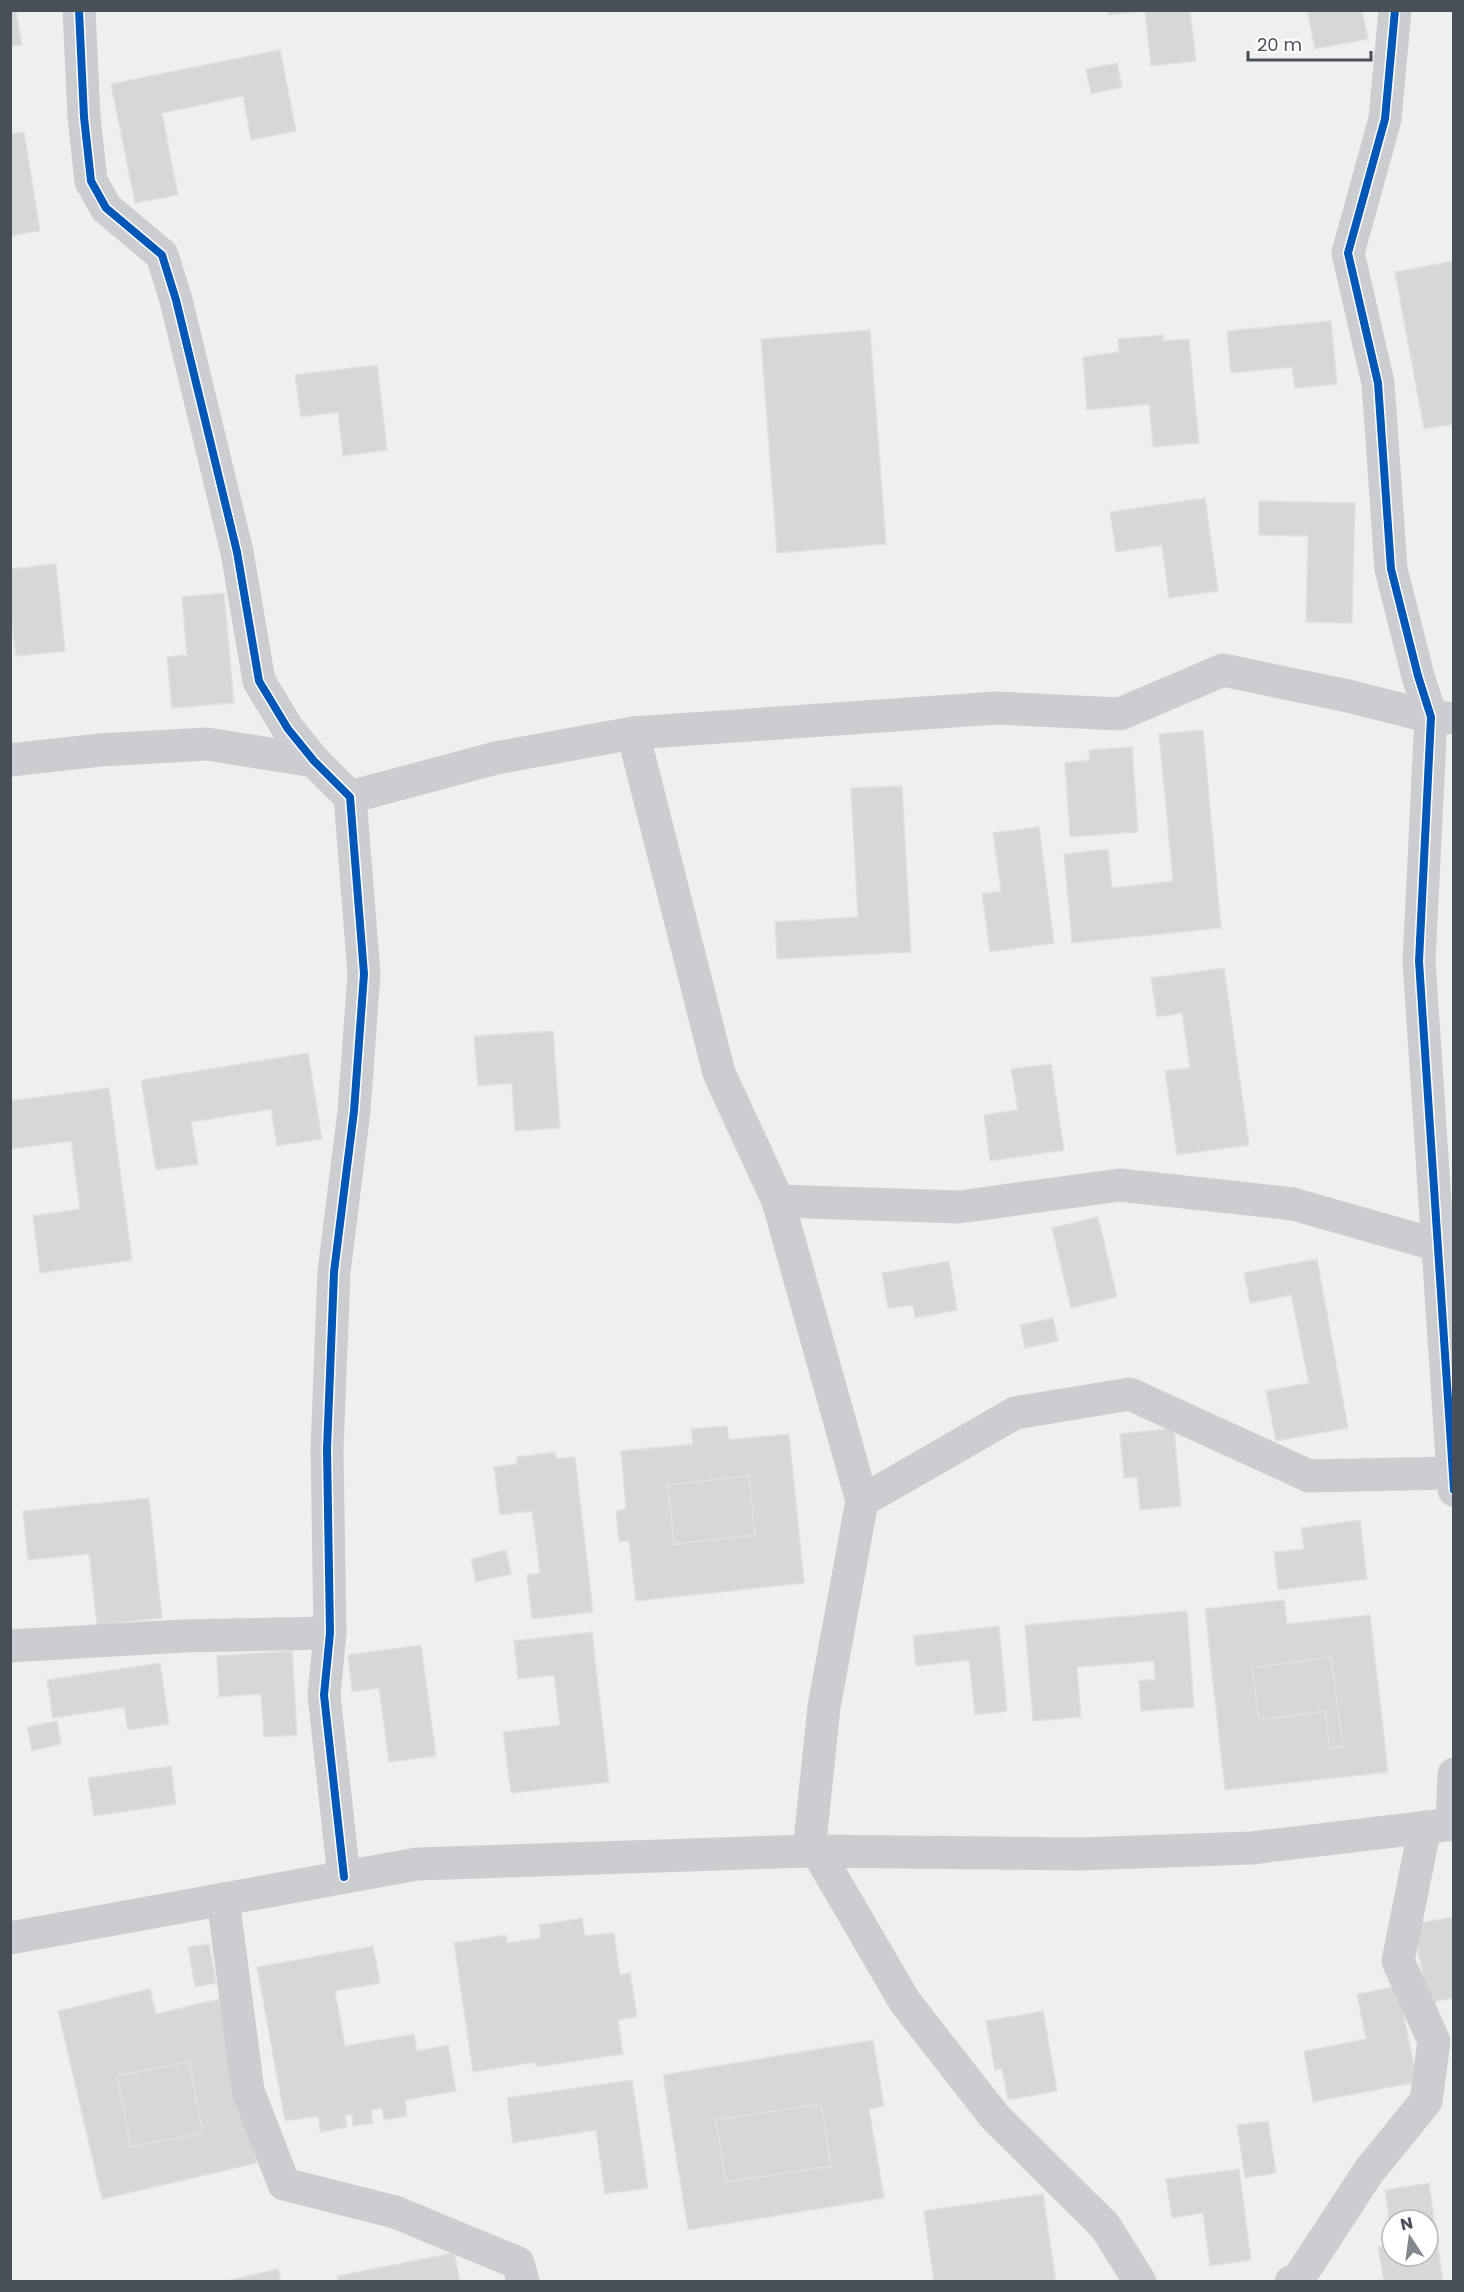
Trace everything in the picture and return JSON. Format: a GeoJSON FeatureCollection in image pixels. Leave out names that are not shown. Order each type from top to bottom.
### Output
{"type":"FeatureCollection","features":[{"type":"Feature","properties":{"kind":"street"},"geometry":{"type":"LineString","coordinates":[[79,10],[84,117],[91,181],[106,208],[162,255],[176,300],[237,552],[259,681],[288,729],[314,761],[350,797],[364,974],[354,1111],[334,1272],[327,1449],[330,1633],[324,1695],[344,1877]]}},
{"type":"Feature","properties":{"kind":"street"},"geometry":{"type":"LineString","coordinates":[[862,1501],[1015,1413],[1130,1394],[1309,1476],[1453,1481],[1419,961],[1442,717],[1418,676],[1391,569],[1378,382],[1348,253],[1385,119],[1395,10]]}},
{"type":"Feature","properties":{"kind":"street"},"geometry":{"type":"LineString","coordinates":[[350,797],[496,758],[633,733],[996,708],[1120,714],[1223,670],[1442,717]]}},
{"type":"Feature","properties":{"kind":"street"},"geometry":{"type":"LineString","coordinates":[[633,733],[718,1073],[778,1201],[862,1501],[824,1707],[813,1851],[905,2002],[995,2117],[1105,2226],[1140,2282]]}},
{"type":"Feature","properties":{"kind":"street"},"geometry":{"type":"LineString","coordinates":[[10,760],[100,750],[207,744],[314,761]]}},
{"type":"Feature","properties":{"kind":"street"},"geometry":{"type":"LineString","coordinates":[[778,1201],[959,1207],[1120,1185],[1293,1204],[1437,1245]]}},
{"type":"Feature","properties":{"kind":"street"},"geometry":{"type":"LineString","coordinates":[[10,1646],[182,1636],[330,1633]]}},
{"type":"Feature","properties":{"kind":"street"},"geometry":{"type":"LineString","coordinates":[[1290,2282],[1299,2278],[1369,2171],[1426,2101],[1434,2042],[1398,1960],[1444,1825],[1454,1774]]}},
{"type":"Feature","properties":{"kind":"street"},"geometry":{"type":"LineString","coordinates":[[10,1938],[417,1864],[813,1851],[1081,1854],[1251,1848],[1444,1825]]}},
{"type":"Feature","properties":{"kind":"street"},"geometry":{"type":"LineString","coordinates":[[223,1899],[249,2091],[284,2184],[395,2212],[415,2220],[518,2263],[522,2282]]}},
{"type":"Feature","properties":{"kind":"building"},"geometry":{"type":"Polygon","coordinates":[[[10,10],[16,10],[22,45],[10,47],[10,10]]]}},
{"type":"Feature","properties":{"kind":"building"},"geometry":{"type":"Polygon","coordinates":[[[1108,10],[1190,10],[1196,61],[1151,66],[1145,11],[1108,15],[1108,10]]]}},
{"type":"Feature","properties":{"kind":"building"},"geometry":{"type":"Polygon","coordinates":[[[1307,10],[1362,10],[1368,39],[1315,49],[1307,10]]]}},
{"type":"Feature","properties":{"kind":"building"},"geometry":{"type":"Polygon","coordinates":[[[280,50],[296,131],[251,140],[243,96],[162,113],[178,195],[135,203],[111,84],[280,50]]]}},
{"type":"Feature","properties":{"kind":"building"},"geometry":{"type":"Polygon","coordinates":[[[1117,63],[1122,87],[1091,94],[1086,69],[1117,63]]]}},
{"type":"Feature","properties":{"kind":"building"},"geometry":{"type":"Polygon","coordinates":[[[24,132],[40,231],[10,236],[10,134],[24,132]]]}},
{"type":"Feature","properties":{"kind":"building"},"geometry":{"type":"Polygon","coordinates":[[[1454,261],[1454,424],[1424,429],[1395,272],[1454,261]]]}},
{"type":"Feature","properties":{"kind":"building"},"geometry":{"type":"Polygon","coordinates":[[[1331,321],[1337,384],[1295,388],[1292,367],[1231,373],[1227,331],[1331,321]]]}},
{"type":"Feature","properties":{"kind":"building"},"geometry":{"type":"Polygon","coordinates":[[[870,330],[886,544],[777,553],[761,339],[870,330]]]}},
{"type":"Feature","properties":{"kind":"building"},"geometry":{"type":"Polygon","coordinates":[[[1163,335],[1163,341],[1189,339],[1199,443],[1153,447],[1149,404],[1087,410],[1083,357],[1119,352],[1118,339],[1163,335]]]}},
{"type":"Feature","properties":{"kind":"building"},"geometry":{"type":"Polygon","coordinates":[[[377,365],[387,450],[343,456],[338,412],[301,417],[295,375],[377,365]]]}},
{"type":"Feature","properties":{"kind":"building"},"geometry":{"type":"Polygon","coordinates":[[[1205,498],[1218,591],[1169,598],[1162,545],[1116,552],[1110,512],[1205,498]]]}},
{"type":"Feature","properties":{"kind":"building"},"geometry":{"type":"Polygon","coordinates":[[[1259,501],[1355,503],[1352,623],[1306,622],[1308,536],[1259,535],[1259,501]]]}},
{"type":"Feature","properties":{"kind":"building"},"geometry":{"type":"Polygon","coordinates":[[[56,564],[65,651],[16,656],[10,610],[10,569],[56,564]]]}},
{"type":"Feature","properties":{"kind":"building"},"geometry":{"type":"Polygon","coordinates":[[[224,593],[234,703],[172,708],[167,657],[187,655],[182,597],[224,593]]]}},
{"type":"Feature","properties":{"kind":"building"},"geometry":{"type":"Polygon","coordinates":[[[1203,730],[1221,928],[1072,943],[1064,854],[1108,849],[1112,888],[1173,881],[1159,734],[1203,730]]]}},
{"type":"Feature","properties":{"kind":"building"},"geometry":{"type":"Polygon","coordinates":[[[1132,747],[1138,832],[1070,837],[1065,763],[1090,760],[1089,750],[1132,747]]]}},
{"type":"Feature","properties":{"kind":"building"},"geometry":{"type":"Polygon","coordinates":[[[902,786],[911,952],[777,959],[775,922],[858,917],[851,788],[902,786]]]}},
{"type":"Feature","properties":{"kind":"building"},"geometry":{"type":"Polygon","coordinates":[[[1039,827],[1054,943],[990,952],[982,894],[1001,891],[993,833],[1039,827]]]}},
{"type":"Feature","properties":{"kind":"building"},"geometry":{"type":"Polygon","coordinates":[[[1224,968],[1249,1145],[1177,1155],[1165,1071],[1190,1068],[1182,1013],[1157,1017],[1151,978],[1224,968]]]}},
{"type":"Feature","properties":{"kind":"building"},"geometry":{"type":"Polygon","coordinates":[[[553,1031],[560,1128],[515,1131],[512,1083],[478,1086],[474,1036],[553,1031]]]}},
{"type":"Feature","properties":{"kind":"building"},"geometry":{"type":"Polygon","coordinates":[[[308,1053],[322,1139],[277,1146],[271,1109],[191,1122],[198,1164],[156,1170],[141,1080],[308,1053]]]}},
{"type":"Feature","properties":{"kind":"building"},"geometry":{"type":"Polygon","coordinates":[[[1051,1064],[1064,1150],[990,1161],[984,1115],[1018,1110],[1011,1069],[1051,1064]]]}},
{"type":"Feature","properties":{"kind":"building"},"geometry":{"type":"Polygon","coordinates":[[[109,1088],[132,1260],[40,1273],[33,1216],[80,1209],[71,1141],[10,1149],[10,1101],[109,1088]]]}},
{"type":"Feature","properties":{"kind":"building"},"geometry":{"type":"Polygon","coordinates":[[[1098,1217],[1117,1297],[1071,1308],[1052,1228],[1098,1217]]]}},
{"type":"Feature","properties":{"kind":"building"},"geometry":{"type":"Polygon","coordinates":[[[1317,1259],[1348,1428],[1276,1441],[1266,1391],[1309,1383],[1291,1295],[1250,1303],[1244,1273],[1317,1259]]]}},
{"type":"Feature","properties":{"kind":"building"},"geometry":{"type":"Polygon","coordinates":[[[949,1261],[957,1310],[915,1318],[913,1305],[888,1308],[882,1273],[949,1261]]]}},
{"type":"Feature","properties":{"kind":"building"},"geometry":{"type":"Polygon","coordinates":[[[1053,1318],[1058,1341],[1025,1348],[1020,1325],[1053,1318]]]}},
{"type":"Feature","properties":{"kind":"building"},"geometry":{"type":"Polygon","coordinates":[[[727,1426],[729,1440],[789,1434],[804,1583],[636,1601],[629,1541],[619,1542],[616,1511],[626,1509],[621,1451],[693,1444],[691,1429],[727,1426]],[[749,1476],[668,1485],[674,1544],[755,1535],[749,1476]]]}},
{"type":"Feature","properties":{"kind":"building"},"geometry":{"type":"Polygon","coordinates":[[[1174,1428],[1181,1506],[1140,1510],[1137,1477],[1124,1478],[1120,1434],[1174,1428]]]}},
{"type":"Feature","properties":{"kind":"building"},"geometry":{"type":"Polygon","coordinates":[[[555,1452],[556,1459],[575,1457],[593,1612],[532,1619],[527,1575],[540,1573],[532,1511],[500,1515],[494,1467],[517,1464],[517,1457],[555,1452]]]}},
{"type":"Feature","properties":{"kind":"building"},"geometry":{"type":"Polygon","coordinates":[[[749,1476],[755,1535],[674,1544],[668,1485],[749,1476]]]}},
{"type":"Feature","properties":{"kind":"building"},"geometry":{"type":"Polygon","coordinates":[[[149,1498],[162,1618],[97,1625],[89,1554],[28,1560],[23,1511],[149,1498]]]}},
{"type":"Feature","properties":{"kind":"building"},"geometry":{"type":"Polygon","coordinates":[[[1360,1520],[1367,1579],[1278,1590],[1274,1552],[1304,1549],[1301,1528],[1360,1520]]]}},
{"type":"Feature","properties":{"kind":"building"},"geometry":{"type":"Polygon","coordinates":[[[506,1550],[511,1574],[476,1582],[471,1559],[506,1550]]]}},
{"type":"Feature","properties":{"kind":"building"},"geometry":{"type":"Polygon","coordinates":[[[1284,1600],[1287,1624],[1370,1615],[1388,1772],[1225,1790],[1205,1609],[1284,1600]],[[1331,1657],[1252,1668],[1259,1720],[1325,1711],[1330,1748],[1343,1747],[1331,1657]]]}},
{"type":"Feature","properties":{"kind":"building"},"geometry":{"type":"Polygon","coordinates":[[[1187,1611],[1194,1707],[1141,1711],[1139,1681],[1155,1679],[1154,1661],[1077,1667],[1081,1717],[1033,1721],[1025,1625],[1187,1611]]]}},
{"type":"Feature","properties":{"kind":"building"},"geometry":{"type":"Polygon","coordinates":[[[999,1626],[1007,1711],[975,1715],[969,1660],[916,1666],[913,1636],[999,1626]]]}},
{"type":"Feature","properties":{"kind":"building"},"geometry":{"type":"Polygon","coordinates":[[[592,1632],[609,1782],[511,1793],[503,1732],[560,1725],[554,1675],[518,1679],[514,1641],[592,1632]]]}},
{"type":"Feature","properties":{"kind":"building"},"geometry":{"type":"Polygon","coordinates":[[[421,1645],[436,1756],[389,1762],[379,1688],[352,1692],[348,1655],[421,1645]]]}},
{"type":"Feature","properties":{"kind":"building"},"geometry":{"type":"Polygon","coordinates":[[[292,1651],[297,1735],[264,1737],[261,1694],[219,1697],[217,1656],[292,1651]]]}},
{"type":"Feature","properties":{"kind":"building"},"geometry":{"type":"Polygon","coordinates":[[[1331,1657],[1343,1747],[1330,1748],[1325,1711],[1259,1720],[1252,1668],[1331,1657]]]}},
{"type":"Feature","properties":{"kind":"building"},"geometry":{"type":"Polygon","coordinates":[[[160,1663],[169,1724],[128,1730],[124,1707],[53,1718],[47,1680],[160,1663]]]}},
{"type":"Feature","properties":{"kind":"building"},"geometry":{"type":"Polygon","coordinates":[[[57,1721],[61,1744],[32,1751],[27,1727],[57,1721]]]}},
{"type":"Feature","properties":{"kind":"building"},"geometry":{"type":"Polygon","coordinates":[[[171,1766],[176,1804],[94,1816],[88,1778],[171,1766]]]}},
{"type":"Feature","properties":{"kind":"building"},"geometry":{"type":"Polygon","coordinates":[[[1454,1917],[1454,1998],[1428,2003],[1413,1924],[1454,1917]]]}},
{"type":"Feature","properties":{"kind":"building"},"geometry":{"type":"Polygon","coordinates":[[[582,1918],[585,1936],[614,1933],[620,1975],[630,1973],[637,2017],[618,2020],[623,2054],[536,2067],[536,2062],[473,2072],[454,1943],[506,1935],[507,1943],[541,1938],[539,1925],[582,1918]]]}},
{"type":"Feature","properties":{"kind":"building"},"geometry":{"type":"Polygon","coordinates":[[[209,1944],[216,1983],[195,1987],[188,1947],[209,1944]]]}},
{"type":"Feature","properties":{"kind":"building"},"geometry":{"type":"Polygon","coordinates":[[[373,1946],[380,1983],[335,1991],[345,2046],[414,2034],[417,2051],[448,2045],[456,2091],[405,2100],[407,2116],[384,2120],[382,2108],[371,2110],[373,2123],[353,2126],[352,2114],[345,2116],[347,2127],[321,2132],[318,2116],[285,2121],[257,1967],[373,1946]]]}},
{"type":"Feature","properties":{"kind":"building"},"geometry":{"type":"Polygon","coordinates":[[[1398,1986],[1417,2082],[1313,2102],[1304,2051],[1366,2039],[1357,1994],[1398,1986]]]}},
{"type":"Feature","properties":{"kind":"building"},"geometry":{"type":"Polygon","coordinates":[[[150,1989],[156,2014],[219,1999],[257,2163],[102,2199],[58,2011],[150,1989]],[[189,2062],[117,2076],[131,2147],[203,2133],[189,2062]]]}},
{"type":"Feature","properties":{"kind":"building"},"geometry":{"type":"Polygon","coordinates":[[[1043,2011],[1057,2091],[1008,2100],[1002,2069],[995,2070],[986,2021],[1043,2011]]]}},
{"type":"Feature","properties":{"kind":"building"},"geometry":{"type":"Polygon","coordinates":[[[873,2040],[884,2106],[869,2109],[884,2198],[688,2230],[663,2075],[873,2040]],[[821,2104],[716,2120],[726,2182],[831,2166],[821,2104]]]}},
{"type":"Feature","properties":{"kind":"building"},"geometry":{"type":"Polygon","coordinates":[[[189,2062],[203,2133],[131,2147],[117,2076],[189,2062]]]}},
{"type":"Feature","properties":{"kind":"building"},"geometry":{"type":"Polygon","coordinates":[[[632,2080],[648,2188],[605,2194],[596,2130],[513,2143],[507,2098],[632,2080]]]}},
{"type":"Feature","properties":{"kind":"building"},"geometry":{"type":"Polygon","coordinates":[[[821,2104],[831,2166],[726,2182],[716,2120],[821,2104]]]}},
{"type":"Feature","properties":{"kind":"building"},"geometry":{"type":"Polygon","coordinates":[[[1268,2121],[1276,2173],[1245,2178],[1237,2125],[1268,2121]]]}},
{"type":"Feature","properties":{"kind":"building"},"geometry":{"type":"Polygon","coordinates":[[[1239,2169],[1251,2260],[1210,2266],[1203,2213],[1172,2218],[1166,2179],[1239,2169]]]}},
{"type":"Feature","properties":{"kind":"building"},"geometry":{"type":"Polygon","coordinates":[[[1429,2183],[1433,2208],[1388,2208],[1385,2190],[1429,2183]]]}},
{"type":"Feature","properties":{"kind":"building"},"geometry":{"type":"Polygon","coordinates":[[[1043,2194],[1056,2282],[934,2282],[924,2211],[1043,2194]]]}},
{"type":"Feature","properties":{"kind":"building"},"geometry":{"type":"Polygon","coordinates":[[[454,2253],[460,2282],[338,2282],[337,2276],[454,2253]]]}},
{"type":"Feature","properties":{"kind":"building"},"geometry":{"type":"Polygon","coordinates":[[[1440,2261],[1443,2282],[1384,2282],[1382,2268],[1440,2268],[1440,2261]]]}},
{"type":"Feature","properties":{"kind":"building"},"geometry":{"type":"Polygon","coordinates":[[[278,2269],[281,2282],[221,2282],[278,2269]]]}},
{"type":"Feature","properties":{"kind":"cycle path"},"geometry":{"type":"LineString","coordinates":[[79,10],[84,117],[91,181],[106,208],[162,255],[176,300],[237,552],[259,681],[288,729],[314,761],[350,797],[364,974],[354,1111],[334,1272],[327,1449],[330,1633],[324,1695],[344,1877]]}},
{"type":"Feature","properties":{"kind":"cycle path"},"geometry":{"type":"LineString","coordinates":[[1395,10],[1385,119],[1348,253],[1378,383],[1391,569],[1418,676],[1431,717],[1419,961],[1454,1490]]}}]}
